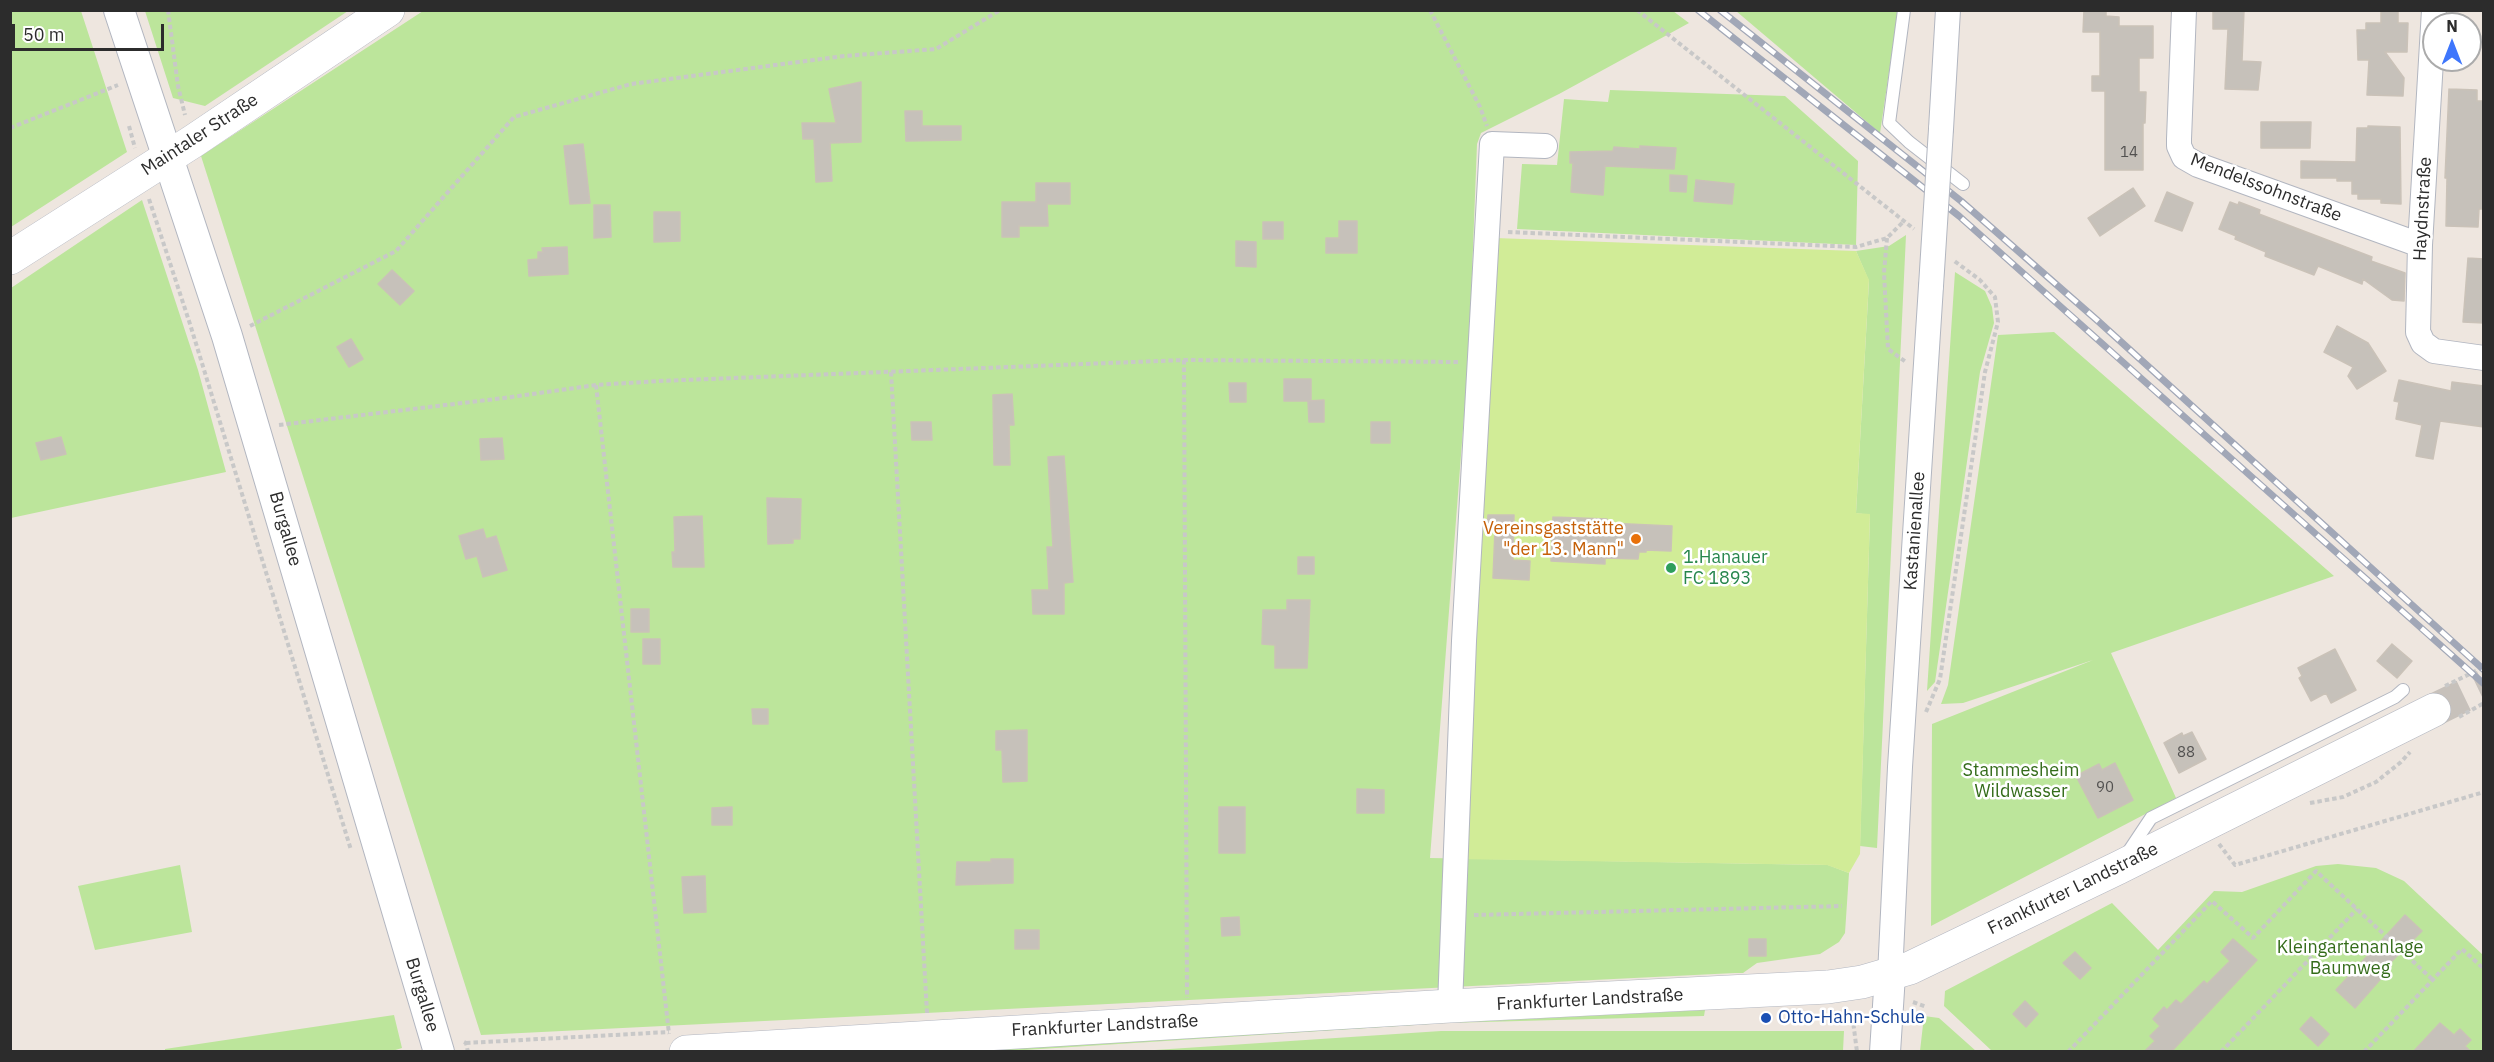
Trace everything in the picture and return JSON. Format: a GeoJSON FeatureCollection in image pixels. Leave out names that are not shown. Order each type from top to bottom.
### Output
{"type":"FeatureCollection","features":[{"type":"Feature","properties":{"kind":"main road","name":"Maintaler Straße"},"geometry":{"type":"LineString","coordinates":[[10,258],[167,158],[388,10]]}},
{"type":"Feature","properties":{"kind":"main road","name":"Frankfurter Landstraße"},"geometry":{"type":"LineString","coordinates":[[678,1047],[928,1037],[1450,1006],[1828,987],[1898,987],[1910,968],[2118,868],[2434,710]]}},
{"type":"Feature","properties":{"kind":"street","name":"Burgallee"},"geometry":{"type":"LineString","coordinates":[[118,10],[255,426],[439,1052]]}},
{"type":"Feature","properties":{"kind":"street","name":"Kastanienallee"},"geometry":{"type":"LineString","coordinates":[[1885,1052],[1898,987],[1900,766],[1948,10]]}},
{"type":"Feature","properties":{"kind":"street","name":"Mendelssohnstraße"},"geometry":{"type":"LineString","coordinates":[[2184,10],[2179,139],[2184,158],[2420,245]]}},
{"type":"Feature","properties":{"kind":"street","name":"Haydnstraße"},"geometry":{"type":"LineString","coordinates":[[2434,10],[2420,245],[2418,332],[2423,343],[2434,351],[2484,358]]}},
{"type":"Feature","properties":{"kind":"street"},"geometry":{"type":"LineString","coordinates":[[1450,1006],[1478,362],[1492,144],[1545,146]]}},
{"type":"Feature","properties":{"kind":"lane"},"geometry":{"type":"LineString","coordinates":[[1904,10],[1890,123],[1963,184]]}},
{"type":"Feature","properties":{"kind":"lane"},"geometry":{"type":"LineString","coordinates":[[2118,868],[2151,818],[2395,697],[2403,690]]}},
{"type":"Feature","properties":{"kind":"path"},"geometry":{"type":"LineString","coordinates":[[168,10],[178,86],[167,158],[190,324],[353,858]]}},
{"type":"Feature","properties":{"kind":"path"},"geometry":{"type":"LineString","coordinates":[[227,336],[396,252],[514,117],[631,84],[844,56],[936,49],[1000,10]]}},
{"type":"Feature","properties":{"kind":"path"},"geometry":{"type":"LineString","coordinates":[[1430,10],[1480,107],[1492,144]]}},
{"type":"Feature","properties":{"kind":"path"},"geometry":{"type":"LineString","coordinates":[[1637,10],[1923,236]]}},
{"type":"Feature","properties":{"kind":"path"},"geometry":{"type":"LineString","coordinates":[[10,128],[120,84],[142,81]]}},
{"type":"Feature","properties":{"kind":"path"},"geometry":{"type":"LineString","coordinates":[[1487,231],[1856,248],[1887,238],[1904,222]]}},
{"type":"Feature","properties":{"kind":"path"},"geometry":{"type":"LineString","coordinates":[[1887,238],[1884,273],[1888,349],[1924,374]]}},
{"type":"Feature","properties":{"kind":"path"},"geometry":{"type":"LineString","coordinates":[[1924,717],[1940,679],[1985,372],[1998,322],[1995,297],[1980,280],[1952,258]]}},
{"type":"Feature","properties":{"kind":"path"},"geometry":{"type":"LineString","coordinates":[[255,426],[492,400],[596,385],[1184,360],[1478,362]]}},
{"type":"Feature","properties":{"kind":"path"},"geometry":{"type":"LineString","coordinates":[[1184,360],[1187,1022]]}},
{"type":"Feature","properties":{"kind":"path"},"geometry":{"type":"LineString","coordinates":[[891,372],[928,1037]]}},
{"type":"Feature","properties":{"kind":"path"},"geometry":{"type":"LineString","coordinates":[[596,385],[678,1047]]}},
{"type":"Feature","properties":{"kind":"path"},"geometry":{"type":"LineString","coordinates":[[2457,680],[2484,667]]}},
{"type":"Feature","properties":{"kind":"path"},"geometry":{"type":"LineString","coordinates":[[2218,843],[2235,865],[2484,792]]}},
{"type":"Feature","properties":{"kind":"path"},"geometry":{"type":"LineString","coordinates":[[2068,1052],[2212,901],[2253,938],[2316,871],[2433,980]]}},
{"type":"Feature","properties":{"kind":"path"},"geometry":{"type":"LineString","coordinates":[[1453,915],[1842,906]]}},
{"type":"Feature","properties":{"kind":"path"},"geometry":{"type":"LineString","coordinates":[[2221,1052],[2357,909]]}},
{"type":"Feature","properties":{"kind":"path"},"geometry":{"type":"LineString","coordinates":[[2364,1052],[2462,948],[2484,969]]}},
{"type":"Feature","properties":{"kind":"path"},"geometry":{"type":"LineString","coordinates":[[1898,987],[1927,1007]]}},
{"type":"Feature","properties":{"kind":"path"},"geometry":{"type":"LineString","coordinates":[[1845,1012],[1853,1021],[1857,1052]]}},
{"type":"Feature","properties":{"kind":"green space"},"geometry":{"type":"Polygon","coordinates":[[[11,10],[81,11],[127,152],[11,227],[11,10]]]}},
{"type":"Feature","properties":{"kind":"green space"},"geometry":{"type":"Polygon","coordinates":[[[145,10],[348,11],[205,106],[173,98],[145,10]]]}},
{"type":"Feature","properties":{"kind":"green space"},"geometry":{"type":"Polygon","coordinates":[[[423,11],[1673,11],[1689,23],[1559,94],[1481,133],[1477,144],[1469,351],[1430,858],[1828,865],[1849,873],[1845,933],[1839,942],[1820,954],[1757,963],[1743,973],[481,1035],[201,156],[423,11]]]}},
{"type":"Feature","properties":{"kind":"green space"},"geometry":{"type":"Polygon","coordinates":[[[1736,11],[1898,11],[1880,133],[1736,11]]]}},
{"type":"Feature","properties":{"kind":"green space"},"geometry":{"type":"Polygon","coordinates":[[[1610,90],[1785,96],[1858,161],[1856,245],[1517,229],[1522,164],[1557,165],[1564,99],[1608,102],[1610,90]]]}},
{"type":"Feature","properties":{"kind":"green space"},"geometry":{"type":"Polygon","coordinates":[[[142,200],[198,370],[226,472],[11,518],[11,288],[142,200]]]}},
{"type":"Feature","properties":{"kind":"green space"},"geometry":{"type":"Polygon","coordinates":[[[1906,235],[1877,848],[1860,846],[1870,515],[1856,513],[1869,281],[1856,251],[1889,246],[1906,235]]]}},
{"type":"Feature","properties":{"kind":"green space"},"geometry":{"type":"Polygon","coordinates":[[[1495,238],[1856,251],[1869,280],[1856,513],[1870,514],[1860,854],[1849,873],[1827,865],[1454,859],[1495,238]]]}},
{"type":"Feature","properties":{"kind":"green space"},"geometry":{"type":"Polygon","coordinates":[[[1955,272],[1985,291],[1992,307],[1994,323],[1980,372],[1935,682],[1927,691],[1955,272]]]}},
{"type":"Feature","properties":{"kind":"green space","name":"Stammesheim Wildwasser"},"geometry":{"type":"Polygon","coordinates":[[[2054,332],[2334,576],[2111,653],[2176,798],[1931,926],[1932,724],[2093,660],[1963,703],[1941,704],[1948,685],[1998,335],[2054,332]]]}},
{"type":"Feature","properties":{"kind":"green space","name":"Kleingartenanlage Baumweg"},"geometry":{"type":"Polygon","coordinates":[[[2338,864],[2376,868],[2404,881],[2483,955],[2483,1051],[1992,1051],[1944,1006],[1945,991],[2112,903],[2158,950],[2214,891],[2242,892],[2316,866],[2338,864]]]}},
{"type":"Feature","properties":{"kind":"green space"},"geometry":{"type":"Polygon","coordinates":[[[180,865],[192,932],[95,950],[78,886],[180,865]]]}},
{"type":"Feature","properties":{"kind":"green space"},"geometry":{"type":"Polygon","coordinates":[[[1705,1010],[1704,1016],[1446,1023],[1009,1051],[867,1052],[1705,1010]]]}},
{"type":"Feature","properties":{"kind":"green space"},"geometry":{"type":"Polygon","coordinates":[[[394,1015],[402,1048],[392,1051],[165,1052],[165,1049],[394,1015]]]}},
{"type":"Feature","properties":{"kind":"green space"},"geometry":{"type":"Polygon","coordinates":[[[1924,1016],[1939,1018],[1976,1051],[1920,1051],[1924,1016]]]}},
{"type":"Feature","properties":{"kind":"green space"},"geometry":{"type":"Polygon","coordinates":[[[1441,1031],[1844,1031],[1843,1051],[1140,1051],[1441,1031]]]}},
{"type":"Feature","properties":{"kind":"building"},"geometry":{"type":"Polygon","coordinates":[[[2084,10],[2106,10],[2106,16],[2119,17],[2119,26],[2153,26],[2153,58],[2139,58],[2139,92],[2146,92],[2145,123],[2143,123],[2143,170],[2105,170],[2105,91],[2092,91],[2092,76],[2100,76],[2100,32],[2083,32],[2084,10]]]}},
{"type":"Feature","properties":{"kind":"building"},"geometry":{"type":"Polygon","coordinates":[[[2213,10],[2244,10],[2242,61],[2261,62],[2258,90],[2225,89],[2228,29],[2213,29],[2213,10]]]}},
{"type":"Feature","properties":{"kind":"building"},"geometry":{"type":"Polygon","coordinates":[[[2381,10],[2398,10],[2398,23],[2408,23],[2407,52],[2385,52],[2404,78],[2403,96],[2367,95],[2369,60],[2358,60],[2357,30],[2366,30],[2366,23],[2381,23],[2381,10]]]}},
{"type":"Feature","properties":{"kind":"building"},"geometry":{"type":"Polygon","coordinates":[[[861,82],[861,142],[830,143],[832,181],[816,182],[814,139],[803,139],[802,123],[836,123],[829,89],[861,82]]]}},
{"type":"Feature","properties":{"kind":"building"},"geometry":{"type":"Polygon","coordinates":[[[2449,89],[2477,90],[2477,101],[2484,101],[2484,209],[2479,209],[2478,227],[2446,226],[2447,178],[2445,178],[2449,89]]]}},
{"type":"Feature","properties":{"kind":"building"},"geometry":{"type":"Polygon","coordinates":[[[905,111],[922,111],[922,126],[961,126],[961,140],[906,141],[905,111]]]}},
{"type":"Feature","properties":{"kind":"building"},"geometry":{"type":"Polygon","coordinates":[[[2261,122],[2311,122],[2310,148],[2261,148],[2261,122]]]}},
{"type":"Feature","properties":{"kind":"building"},"geometry":{"type":"Polygon","coordinates":[[[2368,126],[2400,127],[2401,204],[2381,203],[2381,199],[2358,199],[2358,194],[2352,194],[2352,181],[2337,181],[2337,178],[2301,178],[2301,161],[2356,162],[2357,128],[2368,128],[2368,126]]]}},
{"type":"Feature","properties":{"kind":"building"},"geometry":{"type":"Polygon","coordinates":[[[583,144],[590,203],[570,204],[564,146],[583,144]]]}},
{"type":"Feature","properties":{"kind":"building"},"geometry":{"type":"Polygon","coordinates":[[[1640,146],[1676,148],[1674,169],[1605,166],[1603,195],[1571,192],[1573,163],[1570,163],[1570,152],[1613,151],[1614,147],[1640,149],[1640,146]]]}},
{"type":"Feature","properties":{"kind":"building"},"geometry":{"type":"Polygon","coordinates":[[[1670,175],[1687,176],[1686,192],[1670,191],[1670,175]]]}},
{"type":"Feature","properties":{"kind":"building"},"geometry":{"type":"Polygon","coordinates":[[[1696,180],[1734,184],[1732,204],[1694,201],[1696,180]]]}},
{"type":"Feature","properties":{"kind":"building"},"geometry":{"type":"Polygon","coordinates":[[[1036,183],[1070,183],[1070,204],[1047,204],[1048,226],[1019,226],[1019,237],[1002,237],[1002,202],[1036,202],[1036,183]]]}},
{"type":"Feature","properties":{"kind":"building"},"geometry":{"type":"Polygon","coordinates":[[[2133,188],[2145,206],[2100,236],[2088,218],[2133,188]]]}},
{"type":"Feature","properties":{"kind":"building"},"geometry":{"type":"Polygon","coordinates":[[[2167,192],[2193,203],[2182,231],[2155,221],[2167,192]]]}},
{"type":"Feature","properties":{"kind":"building"},"geometry":{"type":"Polygon","coordinates":[[[2230,202],[2238,205],[2239,202],[2260,210],[2259,214],[2372,257],[2371,261],[2405,273],[2404,301],[2392,300],[2363,279],[2362,284],[2318,266],[2314,275],[2265,256],[2266,252],[2235,239],[2236,236],[2219,229],[2230,202]]]}},
{"type":"Feature","properties":{"kind":"building"},"geometry":{"type":"Polygon","coordinates":[[[594,205],[610,205],[611,237],[594,238],[594,205]]]}},
{"type":"Feature","properties":{"kind":"building"},"geometry":{"type":"Polygon","coordinates":[[[654,212],[680,212],[680,241],[654,242],[654,212]]]}},
{"type":"Feature","properties":{"kind":"building"},"geometry":{"type":"Polygon","coordinates":[[[1339,221],[1357,221],[1357,253],[1326,253],[1326,238],[1339,238],[1339,221]]]}},
{"type":"Feature","properties":{"kind":"building"},"geometry":{"type":"Polygon","coordinates":[[[1263,222],[1283,222],[1283,239],[1263,239],[1263,222]]]}},
{"type":"Feature","properties":{"kind":"building"},"geometry":{"type":"Polygon","coordinates":[[[1236,241],[1256,242],[1256,267],[1236,266],[1236,241]]]}},
{"type":"Feature","properties":{"kind":"building"},"geometry":{"type":"Polygon","coordinates":[[[567,247],[568,274],[529,276],[528,260],[538,259],[538,252],[543,252],[542,248],[567,247]]]}},
{"type":"Feature","properties":{"kind":"building"},"geometry":{"type":"Polygon","coordinates":[[[2468,258],[2484,259],[2484,323],[2463,322],[2468,258]]]}},
{"type":"Feature","properties":{"kind":"building"},"geometry":{"type":"Polygon","coordinates":[[[392,270],[414,291],[400,305],[378,284],[392,270]]]}},
{"type":"Feature","properties":{"kind":"building"},"geometry":{"type":"Polygon","coordinates":[[[2337,326],[2368,343],[2386,371],[2357,389],[2348,376],[2353,367],[2324,352],[2337,326]]]}},
{"type":"Feature","properties":{"kind":"building"},"geometry":{"type":"Polygon","coordinates":[[[351,339],[363,359],[349,367],[337,347],[351,339]]]}},
{"type":"Feature","properties":{"kind":"building"},"geometry":{"type":"Polygon","coordinates":[[[1284,379],[1311,379],[1311,401],[1284,401],[1284,379]]]}},
{"type":"Feature","properties":{"kind":"building"},"geometry":{"type":"Polygon","coordinates":[[[2399,380],[2451,391],[2452,382],[2484,386],[2484,427],[2440,421],[2433,459],[2416,456],[2422,425],[2396,419],[2399,402],[2394,401],[2399,380]]]}},
{"type":"Feature","properties":{"kind":"building"},"geometry":{"type":"Polygon","coordinates":[[[1229,383],[1246,383],[1246,402],[1230,402],[1229,383]]]}},
{"type":"Feature","properties":{"kind":"building"},"geometry":{"type":"Polygon","coordinates":[[[1012,394],[1014,425],[1009,425],[1010,465],[994,465],[993,395],[1012,394]]]}},
{"type":"Feature","properties":{"kind":"building"},"geometry":{"type":"Polygon","coordinates":[[[1324,400],[1324,422],[1309,422],[1308,401],[1324,400]]]}},
{"type":"Feature","properties":{"kind":"building"},"geometry":{"type":"Polygon","coordinates":[[[911,422],[931,422],[932,440],[912,440],[911,422]]]}},
{"type":"Feature","properties":{"kind":"building"},"geometry":{"type":"Polygon","coordinates":[[[1371,422],[1390,422],[1390,443],[1371,443],[1371,422]]]}},
{"type":"Feature","properties":{"kind":"building"},"geometry":{"type":"Polygon","coordinates":[[[61,437],[66,454],[41,460],[36,443],[61,437]]]}},
{"type":"Feature","properties":{"kind":"building"},"geometry":{"type":"Polygon","coordinates":[[[502,438],[504,459],[481,460],[480,439],[502,438]]]}},
{"type":"Feature","properties":{"kind":"building"},"geometry":{"type":"Polygon","coordinates":[[[1064,456],[1073,582],[1064,583],[1064,614],[1033,614],[1032,590],[1049,590],[1047,547],[1053,547],[1048,457],[1064,456]]]}},
{"type":"Feature","properties":{"kind":"building"},"geometry":{"type":"Polygon","coordinates":[[[767,498],[801,499],[800,539],[793,539],[793,543],[768,544],[767,498]]]}},
{"type":"Feature","properties":{"kind":"building"},"geometry":{"type":"Polygon","coordinates":[[[1488,515],[1514,515],[1513,560],[1530,561],[1529,580],[1493,578],[1495,530],[1487,530],[1488,515]]]}},
{"type":"Feature","properties":{"kind":"building"},"geometry":{"type":"Polygon","coordinates":[[[702,516],[704,567],[673,567],[674,517],[702,516]]]}},
{"type":"Feature","properties":{"kind":"building"},"geometry":{"type":"Polygon","coordinates":[[[1553,517],[1607,519],[1607,523],[1672,526],[1671,551],[1646,550],[1646,552],[1639,552],[1638,559],[1605,558],[1605,564],[1551,561],[1553,517]]]}},
{"type":"Feature","properties":{"kind":"building"},"geometry":{"type":"Polygon","coordinates":[[[483,529],[486,539],[496,536],[507,570],[483,577],[477,556],[466,559],[459,536],[483,529]]]}},
{"type":"Feature","properties":{"kind":"building"},"geometry":{"type":"Polygon","coordinates":[[[1298,557],[1314,557],[1314,574],[1298,574],[1298,557]]]}},
{"type":"Feature","properties":{"kind":"building"},"geometry":{"type":"Polygon","coordinates":[[[1287,600],[1310,600],[1307,668],[1275,668],[1275,645],[1262,644],[1263,610],[1287,610],[1287,600]]]}},
{"type":"Feature","properties":{"kind":"building"},"geometry":{"type":"Polygon","coordinates":[[[631,609],[649,609],[649,632],[631,632],[631,609]]]}},
{"type":"Feature","properties":{"kind":"building"},"geometry":{"type":"Polygon","coordinates":[[[643,639],[660,639],[660,664],[643,664],[643,639]]]}},
{"type":"Feature","properties":{"kind":"building"},"geometry":{"type":"Polygon","coordinates":[[[2392,644],[2412,661],[2397,678],[2377,661],[2392,644]]]}},
{"type":"Feature","properties":{"kind":"building"},"geometry":{"type":"Polygon","coordinates":[[[2335,649],[2356,690],[2331,703],[2326,693],[2311,701],[2299,678],[2302,676],[2298,668],[2335,649]]]}},
{"type":"Feature","properties":{"kind":"building"},"geometry":{"type":"Polygon","coordinates":[[[752,709],[768,709],[768,724],[753,724],[752,709]]]}},
{"type":"Feature","properties":{"kind":"building"},"geometry":{"type":"Polygon","coordinates":[[[1027,730],[1027,781],[1003,782],[1002,750],[996,750],[996,731],[1027,730]]]}},
{"type":"Feature","properties":{"kind":"building"},"geometry":{"type":"Polygon","coordinates":[[[2192,732],[2206,759],[2179,773],[2164,743],[2182,733],[2183,736],[2192,732]]]}},
{"type":"Feature","properties":{"kind":"building"},"geometry":{"type":"Polygon","coordinates":[[[2115,763],[2133,800],[2098,818],[2076,776],[2099,764],[2102,770],[2115,763]]]}},
{"type":"Feature","properties":{"kind":"building"},"geometry":{"type":"Polygon","coordinates":[[[1357,789],[1384,790],[1384,813],[1357,813],[1357,789]]]}},
{"type":"Feature","properties":{"kind":"building"},"geometry":{"type":"Polygon","coordinates":[[[732,807],[732,825],[712,825],[712,808],[732,807]]]}},
{"type":"Feature","properties":{"kind":"building"},"geometry":{"type":"Polygon","coordinates":[[[1219,807],[1245,807],[1245,853],[1219,853],[1219,807]]]}},
{"type":"Feature","properties":{"kind":"building"},"geometry":{"type":"Polygon","coordinates":[[[991,859],[1013,859],[1013,883],[956,885],[957,862],[991,862],[991,859]]]}},
{"type":"Feature","properties":{"kind":"building"},"geometry":{"type":"Polygon","coordinates":[[[705,876],[706,912],[684,913],[682,877],[705,876]]]}},
{"type":"Feature","properties":{"kind":"building"},"geometry":{"type":"Polygon","coordinates":[[[2405,915],[2422,931],[2382,971],[2385,974],[2355,1008],[2336,990],[2405,915]]]}},
{"type":"Feature","properties":{"kind":"building"},"geometry":{"type":"Polygon","coordinates":[[[1239,917],[1240,935],[1222,936],[1221,918],[1239,917]]]}},
{"type":"Feature","properties":{"kind":"building"},"geometry":{"type":"Polygon","coordinates":[[[1015,930],[1039,930],[1039,949],[1015,949],[1015,930]]]}},
{"type":"Feature","properties":{"kind":"building"},"geometry":{"type":"Polygon","coordinates":[[[1749,939],[1766,939],[1766,956],[1749,956],[1749,939]]]}},
{"type":"Feature","properties":{"kind":"building"},"geometry":{"type":"Polygon","coordinates":[[[2233,939],[2257,960],[2171,1052],[2144,1052],[2155,1041],[2150,1036],[2160,1026],[2153,1019],[2164,1007],[2167,1010],[2176,1000],[2181,1004],[2204,981],[2207,984],[2230,961],[2221,952],[2233,939]]]}},
{"type":"Feature","properties":{"kind":"building"},"geometry":{"type":"Polygon","coordinates":[[[2075,952],[2091,968],[2080,979],[2063,963],[2075,952]]]}},
{"type":"Feature","properties":{"kind":"building"},"geometry":{"type":"Polygon","coordinates":[[[2025,1001],[2038,1014],[2026,1027],[2013,1014],[2025,1001]]]}},
{"type":"Feature","properties":{"kind":"building"},"geometry":{"type":"Polygon","coordinates":[[[2311,1017],[2329,1034],[2318,1046],[2300,1029],[2311,1017]]]}},
{"type":"Feature","properties":{"kind":"building"},"geometry":{"type":"Polygon","coordinates":[[[2440,1023],[2454,1035],[2460,1029],[2471,1040],[2465,1046],[2471,1052],[2413,1052],[2440,1023]]]}},
{"type":"Feature","properties":{"kind":"tunnel"},"geometry":{"type":"LineString","coordinates":[[2434,710],[2484,686]]}},
{"type":"Feature","properties":{"kind":"railway"},"geometry":{"type":"LineString","coordinates":[[1698,10],[1959,216],[2484,684]]}},
{"type":"Feature","properties":{"kind":"railway"},"geometry":{"type":"LineString","coordinates":[[1720,10],[1961,201],[2098,321],[2484,670]]}},
{"type":"Feature","properties":{"kind":"place","name":"Vereinsgaststätte \"der 13. Mann\""},"geometry":{"type":"Point","coordinates":[1636,539]}},
{"type":"Feature","properties":{"kind":"place","name":"1.Hanauer FC 1893"},"geometry":{"type":"Point","coordinates":[1671,568]}},
{"type":"Feature","properties":{"kind":"place","name":"Otto-Hahn-Schule"},"geometry":{"type":"Point","coordinates":[1766,1018]}}]}
